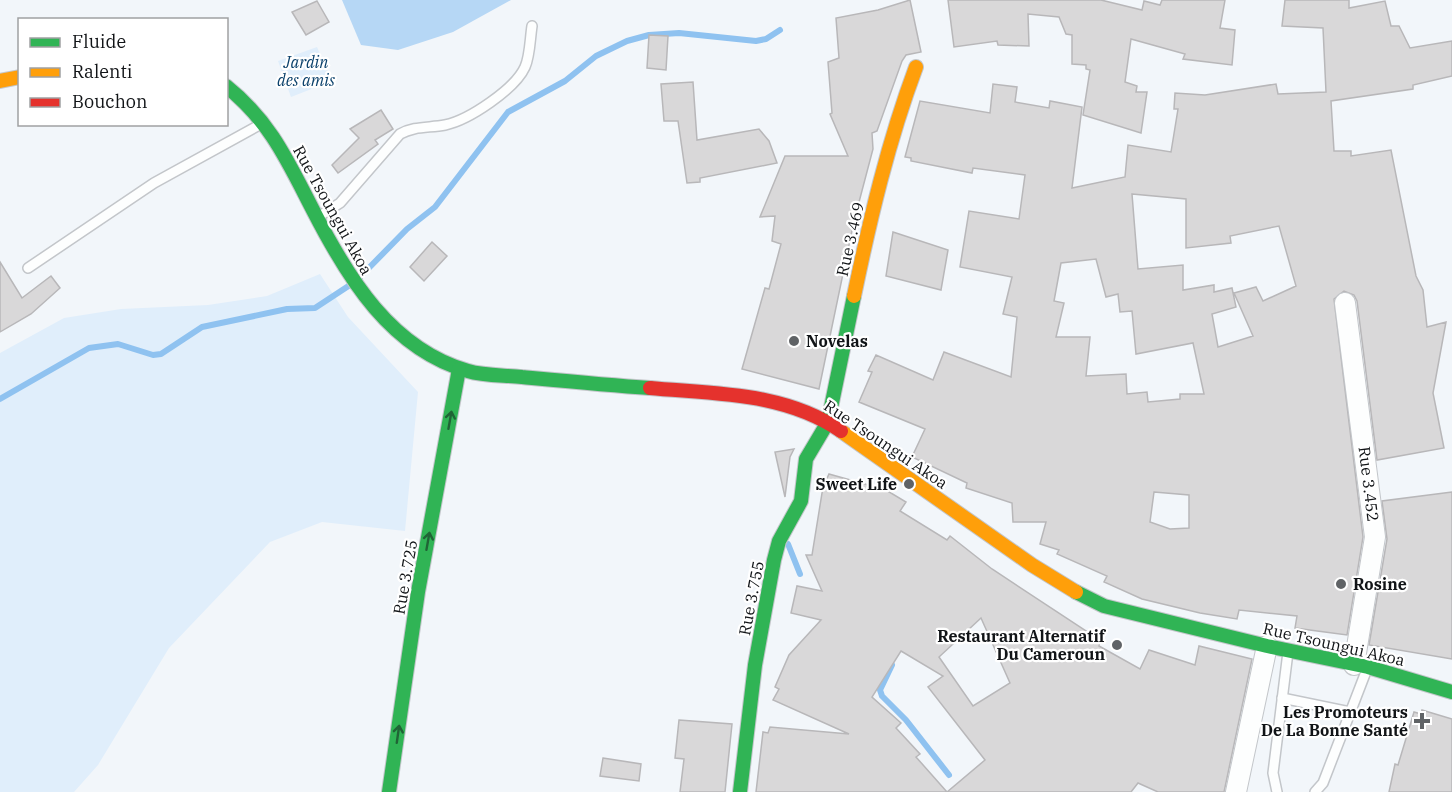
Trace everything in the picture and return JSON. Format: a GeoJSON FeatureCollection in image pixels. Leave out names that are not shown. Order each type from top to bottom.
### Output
{"type":"FeatureCollection","features":[{"type":"Feature","properties":{"kind":"main road","name":"Rue 3.469"},"geometry":{"type":"LineString","coordinates":[[828,422],[869,224],[898,115],[915,67]]}},
{"type":"Feature","properties":{"kind":"main road"},"geometry":{"type":"LineString","coordinates":[[0,81],[18,77]]}},
{"type":"Feature","properties":{"kind":"main road","name":"Rue Tsoungui Akoa"},"geometry":{"type":"LineString","coordinates":[[228,88],[249,104],[265,122],[348,277],[392,328],[417,349],[459,369],[488,374],[765,399],[798,407],[828,422],[1067,588],[1104,606],[1267,646],[1361,666],[1452,693]]}},
{"type":"Feature","properties":{"kind":"main road","name":"Rue 3.725"},"geometry":{"type":"LineString","coordinates":[[389,792],[418,592],[459,369]]}},
{"type":"Feature","properties":{"kind":"main road","name":"Rue 3.755"},"geometry":{"type":"LineString","coordinates":[[740,792],[755,665],[774,560],[780,541],[801,501],[806,459],[828,422]]}},
{"type":"Feature","properties":{"kind":"street","name":"Rue 3.452"},"geometry":{"type":"LineString","coordinates":[[1346,303],[1376,537],[1361,666]]}},
{"type":"Feature","properties":{"kind":"street"},"geometry":{"type":"LineString","coordinates":[[1236,792],[1267,646]]}},
{"type":"Feature","properties":{"kind":"lane"},"geometry":{"type":"LineString","coordinates":[[317,218],[340,203],[400,134],[410,129],[445,125],[464,119],[515,83],[526,66],[532,26]]}},
{"type":"Feature","properties":{"kind":"lane"},"geometry":{"type":"LineString","coordinates":[[28,268],[154,183],[265,122]]}},
{"type":"Feature","properties":{"kind":"lane"},"geometry":{"type":"LineString","coordinates":[[1277,792],[1272,773],[1288,650]]}},
{"type":"Feature","properties":{"kind":"lane"},"geometry":{"type":"LineString","coordinates":[[1315,792],[1323,783],[1350,712],[1361,666]]}},
{"type":"Feature","properties":{"kind":"lane"},"geometry":{"type":"LineString","coordinates":[[1282,698],[1350,712]]}},
{"type":"Feature","properties":{"kind":"green space","name":"Jardin des amis"},"geometry":{"type":"Polygon","coordinates":[[[317,47],[332,81],[291,97],[278,61],[317,47]]]}},
{"type":"Feature","properties":{"kind":"green space"},"geometry":{"type":"Polygon","coordinates":[[[320,274],[348,317],[418,392],[405,531],[322,522],[270,542],[169,648],[98,765],[74,792],[0,792],[0,353],[64,318],[121,309],[208,305],[267,296],[320,274]]]}},
{"type":"Feature","properties":{"kind":"shaded area"},"geometry":{"type":"Polygon","coordinates":[[[342,0],[511,0],[453,32],[398,50],[361,45],[342,0]]]}},
{"type":"Feature","properties":{"kind":"building"},"geometry":{"type":"Polygon","coordinates":[[[910,0],[921,52],[906,55],[902,61],[877,131],[872,133],[873,149],[854,221],[819,389],[742,369],[765,288],[769,289],[781,244],[772,241],[775,216],[760,217],[785,156],[848,156],[830,114],[832,113],[828,62],[839,58],[836,18],[878,10],[910,0]]]}},
{"type":"Feature","properties":{"kind":"building"},"geometry":{"type":"Polygon","coordinates":[[[948,0],[1101,0],[1142,10],[1144,1],[1160,5],[1162,0],[1225,0],[1220,28],[1235,30],[1232,65],[1183,59],[1185,54],[1131,39],[1125,82],[1137,86],[1136,92],[1147,92],[1141,133],[1083,115],[1090,70],[1086,69],[1086,65],[1072,64],[1072,35],[1066,34],[1059,17],[1028,14],[1029,46],[998,45],[997,41],[954,47],[948,0]]]}},
{"type":"Feature","properties":{"kind":"building"},"geometry":{"type":"Polygon","coordinates":[[[1285,0],[1349,0],[1349,8],[1385,1],[1391,26],[1399,26],[1410,48],[1452,41],[1452,76],[1413,85],[1413,89],[1331,101],[1334,151],[1351,151],[1351,156],[1391,150],[1416,276],[1423,290],[1427,327],[1446,322],[1433,393],[1444,448],[1377,460],[1357,301],[1354,295],[1344,291],[1334,299],[1363,537],[1347,635],[1295,628],[1297,616],[1239,610],[1237,619],[1200,613],[1142,599],[1104,582],[1107,576],[1057,554],[1059,550],[1040,544],[1046,522],[1013,522],[1012,503],[966,488],[967,483],[912,457],[925,429],[859,402],[872,372],[868,371],[876,355],[933,380],[944,352],[1011,377],[1017,317],[1003,314],[1012,277],[960,267],[969,211],[1019,219],[1025,175],[973,168],[972,173],[911,161],[911,158],[905,157],[920,101],[990,113],[993,84],[1017,87],[1015,102],[1049,108],[1050,101],[1082,107],[1072,188],[1125,177],[1128,145],[1171,152],[1178,109],[1174,109],[1175,93],[1205,95],[1276,84],[1278,94],[1326,92],[1323,28],[1282,26],[1285,0]],[[1132,194],[1138,269],[1183,265],[1183,290],[1214,285],[1214,292],[1232,288],[1236,307],[1212,314],[1218,347],[1253,336],[1234,293],[1256,287],[1263,301],[1296,286],[1279,226],[1230,236],[1231,243],[1186,248],[1186,199],[1132,194]],[[1096,259],[1061,263],[1054,301],[1064,303],[1056,337],[1090,337],[1086,376],[1126,374],[1127,394],[1147,392],[1148,402],[1180,399],[1180,394],[1204,394],[1193,343],[1136,354],[1132,311],[1120,312],[1118,294],[1106,297],[1096,259]],[[1154,492],[1150,522],[1170,529],[1189,528],[1189,495],[1154,492]]]}},
{"type":"Feature","properties":{"kind":"building"},"geometry":{"type":"Polygon","coordinates":[[[317,1],[329,22],[306,35],[292,12],[317,1]]]}},
{"type":"Feature","properties":{"kind":"building"},"geometry":{"type":"Polygon","coordinates":[[[649,35],[668,36],[666,70],[647,68],[649,35]]]}},
{"type":"Feature","properties":{"kind":"building"},"geometry":{"type":"Polygon","coordinates":[[[693,82],[697,140],[759,129],[769,141],[777,163],[700,178],[700,182],[687,183],[678,121],[664,121],[661,84],[693,82]]]}},
{"type":"Feature","properties":{"kind":"building"},"geometry":{"type":"Polygon","coordinates":[[[381,110],[393,129],[375,140],[378,144],[338,173],[332,165],[359,138],[350,129],[381,110]]]}},
{"type":"Feature","properties":{"kind":"building"},"geometry":{"type":"Polygon","coordinates":[[[893,232],[948,250],[941,290],[886,276],[893,232]]]}},
{"type":"Feature","properties":{"kind":"building"},"geometry":{"type":"Polygon","coordinates":[[[432,242],[447,256],[424,281],[410,267],[432,242]]]}},
{"type":"Feature","properties":{"kind":"building"},"geometry":{"type":"Polygon","coordinates":[[[0,262],[22,298],[51,276],[60,288],[31,314],[0,332],[0,262]]]}},
{"type":"Feature","properties":{"kind":"building"},"geometry":{"type":"Polygon","coordinates":[[[794,449],[790,457],[785,497],[775,452],[794,449]]]}},
{"type":"Feature","properties":{"kind":"building"},"geometry":{"type":"Polygon","coordinates":[[[829,474],[886,490],[906,502],[900,511],[947,540],[950,536],[992,569],[1100,640],[1099,646],[1140,669],[1149,650],[1195,665],[1199,646],[1252,659],[1224,792],[1158,792],[1138,783],[1131,792],[947,792],[756,792],[763,732],[768,733],[770,727],[849,734],[773,700],[779,689],[775,687],[789,655],[821,620],[791,613],[797,586],[822,591],[806,555],[812,555],[823,487],[829,474]],[[981,618],[939,657],[973,706],[1010,683],[981,618]],[[901,651],[872,697],[901,723],[896,728],[920,754],[916,757],[947,792],[985,760],[928,687],[943,676],[901,651]]]}},
{"type":"Feature","properties":{"kind":"building"},"geometry":{"type":"Polygon","coordinates":[[[1452,492],[1452,659],[1369,645],[1387,539],[1382,501],[1452,492]]]}},
{"type":"Feature","properties":{"kind":"building"},"geometry":{"type":"Polygon","coordinates":[[[1422,710],[1452,719],[1452,792],[1389,792],[1395,764],[1398,765],[1414,712],[1421,714],[1422,710]]]}},
{"type":"Feature","properties":{"kind":"building"},"geometry":{"type":"Polygon","coordinates":[[[679,720],[732,724],[725,792],[680,792],[684,759],[675,758],[679,720]]]}},
{"type":"Feature","properties":{"kind":"building"},"geometry":{"type":"Polygon","coordinates":[[[603,758],[641,764],[639,781],[600,776],[603,758]]]}},
{"type":"Feature","properties":{"kind":"waterway"},"geometry":{"type":"LineString","coordinates":[[360,277],[407,229],[435,207],[508,112],[565,81],[596,56],[627,41],[649,35],[679,33],[756,41],[766,39],[780,30]]}},
{"type":"Feature","properties":{"kind":"waterway"},"geometry":{"type":"LineString","coordinates":[[0,399],[89,348],[118,344],[153,355],[161,354],[202,327],[287,309],[315,308],[350,285]]}},
{"type":"Feature","properties":{"kind":"waterway"},"geometry":{"type":"LineString","coordinates":[[788,544],[800,574]]}},
{"type":"Feature","properties":{"kind":"waterway"},"geometry":{"type":"LineString","coordinates":[[892,665],[880,690],[882,696],[906,720],[949,775]]}},
{"type":"Feature","properties":{"kind":"traffic: fast"},"geometry":{"type":"LineString","coordinates":[[228,88],[255,114],[277,144],[327,237],[357,286],[394,328],[416,346],[441,361],[474,373],[650,388]]}},
{"type":"Feature","properties":{"kind":"traffic: fast"},"geometry":{"type":"LineString","coordinates":[[740,792],[755,665],[774,560],[779,541],[801,501],[806,459],[828,422],[854,296]]}},
{"type":"Feature","properties":{"kind":"traffic: fast"},"geometry":{"type":"LineString","coordinates":[[389,792],[418,592],[459,369]]}},
{"type":"Feature","properties":{"kind":"traffic: fast"},"geometry":{"type":"LineString","coordinates":[[1076,592],[1104,606],[1267,646],[1368,667],[1452,692]]}},
{"type":"Feature","properties":{"kind":"traffic: slow"},"geometry":{"type":"LineString","coordinates":[[854,296],[880,181],[916,67]]}},
{"type":"Feature","properties":{"kind":"traffic: slow"},"geometry":{"type":"LineString","coordinates":[[0,81],[18,77]]}},
{"type":"Feature","properties":{"kind":"traffic: slow"},"geometry":{"type":"LineString","coordinates":[[841,431],[1032,565],[1076,592]]}},
{"type":"Feature","properties":{"kind":"traffic: jam"},"geometry":{"type":"LineString","coordinates":[[650,388],[724,394],[773,402],[819,418],[841,431]]}},
{"type":"Feature","properties":{"kind":"place","name":"Novelas"},"geometry":{"type":"Point","coordinates":[794,341]}},
{"type":"Feature","properties":{"kind":"place","name":"Sweet Life"},"geometry":{"type":"Point","coordinates":[909,484]}},
{"type":"Feature","properties":{"kind":"place","name":"Rosine"},"geometry":{"type":"Point","coordinates":[1341,584]}},
{"type":"Feature","properties":{"kind":"place","name":"Restaurant Alternatif Du Cameroun"},"geometry":{"type":"Point","coordinates":[1117,645]}},
{"type":"Feature","properties":{"kind":"place","name":"Les Promoteurs De La Bonne Santé"},"geometry":{"type":"Point","coordinates":[1422,721]}}]}
